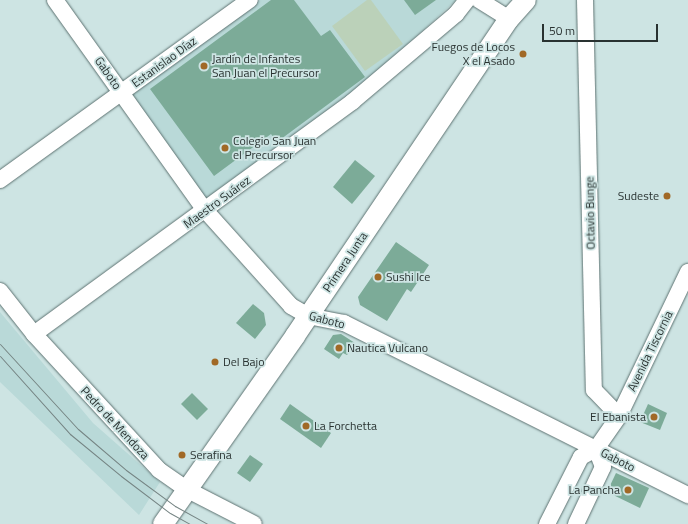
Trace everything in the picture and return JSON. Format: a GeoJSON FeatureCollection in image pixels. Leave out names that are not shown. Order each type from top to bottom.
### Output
{"type":"FeatureCollection","features":[{"type":"Feature","properties":{"kind":"street","name":"Gaboto"},"geometry":{"type":"LineString","coordinates":[[55,0],[205,210],[291,306],[308,316],[344,323],[688,495]]}},
{"type":"Feature","properties":{"kind":"street","name":"Estanislao Díaz"},"geometry":{"type":"LineString","coordinates":[[0,180],[250,0]]}},
{"type":"Feature","properties":{"kind":"street","name":"Maestro Suárez"},"geometry":{"type":"LineString","coordinates":[[34,334],[352,102],[456,14],[467,0]]}},
{"type":"Feature","properties":{"kind":"street"},"geometry":{"type":"LineString","coordinates":[[479,0],[509,19]]}},
{"type":"Feature","properties":{"kind":"street","name":"Primera Junta"},"geometry":{"type":"LineString","coordinates":[[163,524],[308,316],[509,19],[526,0]]}},
{"type":"Feature","properties":{"kind":"street","name":"Octavio Bunge"},"geometry":{"type":"LineString","coordinates":[[586,0],[594,390],[619,416]]}},
{"type":"Feature","properties":{"kind":"street","name":"Avenida Tiscornia"},"geometry":{"type":"LineString","coordinates":[[547,524],[581,456],[596,449],[619,416],[688,272]]}},
{"type":"Feature","properties":{"kind":"street","name":"Pedro de Mendoza"},"geometry":{"type":"LineString","coordinates":[[0,291],[34,334],[159,470],[186,489],[254,524]]}},
{"type":"Feature","properties":{"kind":"street"},"geometry":{"type":"LineString","coordinates":[[576,524],[603,467],[596,449]]}},
{"type":"Feature","properties":{"kind":"shaded area","name":"Colegio San Juan el Precursor"},"geometry":{"type":"Polygon","coordinates":[[[260,0],[456,0],[357,91],[208,203],[131,94],[260,0]]]}},
{"type":"Feature","properties":{"kind":"shaded area"},"geometry":{"type":"Polygon","coordinates":[[[0,312],[93,423],[160,482],[139,515],[0,382],[0,312]]]}},
{"type":"Feature","properties":{"kind":"green space"},"geometry":{"type":"Polygon","coordinates":[[[367,0],[371,0],[403,44],[365,71],[332,26],[367,0]]]}},
{"type":"Feature","properties":{"kind":"building","name":"Colegio San Juan el Precursor"},"geometry":{"type":"Polygon","coordinates":[[[271,0],[294,0],[321,36],[330,30],[365,77],[277,142],[271,134],[214,176],[150,89],[271,0]]]}},
{"type":"Feature","properties":{"kind":"building"},"geometry":{"type":"Polygon","coordinates":[[[404,0],[436,0],[415,15],[404,0]]]}},
{"type":"Feature","properties":{"kind":"building"},"geometry":{"type":"Polygon","coordinates":[[[355,160],[375,176],[352,204],[333,187],[355,160]]]}},
{"type":"Feature","properties":{"kind":"building"},"geometry":{"type":"Polygon","coordinates":[[[396,242],[429,265],[411,292],[407,289],[387,321],[360,305],[358,297],[396,242]]]}},
{"type":"Feature","properties":{"kind":"building"},"geometry":{"type":"Polygon","coordinates":[[[253,304],[264,313],[266,325],[255,339],[236,323],[253,304]]]}},
{"type":"Feature","properties":{"kind":"building","name":"Nautica Vulcano"},"geometry":{"type":"Polygon","coordinates":[[[341,334],[355,343],[347,355],[343,353],[339,359],[324,349],[333,335],[341,334]]]}},
{"type":"Feature","properties":{"kind":"building"},"geometry":{"type":"Polygon","coordinates":[[[192,393],[208,409],[197,420],[181,404],[192,393]]]}},
{"type":"Feature","properties":{"kind":"building","name":"La Forchetta"},"geometry":{"type":"Polygon","coordinates":[[[290,404],[331,433],[321,448],[280,419],[290,404]]]}},
{"type":"Feature","properties":{"kind":"building","name":"El Ebanista"},"geometry":{"type":"Polygon","coordinates":[[[648,404],[667,413],[660,430],[640,422],[648,404]]]}},
{"type":"Feature","properties":{"kind":"building"},"geometry":{"type":"Polygon","coordinates":[[[250,455],[263,464],[250,482],[237,473],[250,455]]]}},
{"type":"Feature","properties":{"kind":"building","name":"La Pancha"},"geometry":{"type":"Polygon","coordinates":[[[616,473],[649,488],[640,508],[607,492],[616,473]]]}},
{"type":"Feature","properties":{"kind":"tram line"},"geometry":{"type":"LineString","coordinates":[[0,344],[78,429],[126,470],[175,506],[208,524]]}},
{"type":"Feature","properties":{"kind":"tram line"},"geometry":{"type":"LineString","coordinates":[[0,356],[70,434],[121,476],[170,513],[190,524]]}},
{"type":"Feature","properties":{"kind":"place","name":"Fuegos de Locos X el Asado"},"geometry":{"type":"Point","coordinates":[523,54]}},
{"type":"Feature","properties":{"kind":"place","name":"Jardín de Infantes San Juan el Precursor"},"geometry":{"type":"Point","coordinates":[204,66]}},
{"type":"Feature","properties":{"kind":"place","name":"Colegio San Juan el Precursor"},"geometry":{"type":"Point","coordinates":[225,148]}},
{"type":"Feature","properties":{"kind":"place","name":"Sudeste"},"geometry":{"type":"Point","coordinates":[667,196]}},
{"type":"Feature","properties":{"kind":"place","name":"Sushi Ice"},"geometry":{"type":"Point","coordinates":[378,277]}},
{"type":"Feature","properties":{"kind":"place","name":"Nautica Vulcano"},"geometry":{"type":"Point","coordinates":[339,348]}},
{"type":"Feature","properties":{"kind":"place","name":"Del Bajo"},"geometry":{"type":"Point","coordinates":[215,362]}},
{"type":"Feature","properties":{"kind":"place","name":"El Ebanista"},"geometry":{"type":"Point","coordinates":[654,417]}},
{"type":"Feature","properties":{"kind":"place","name":"La Forchetta"},"geometry":{"type":"Point","coordinates":[306,426]}},
{"type":"Feature","properties":{"kind":"place","name":"Serafina"},"geometry":{"type":"Point","coordinates":[182,455]}},
{"type":"Feature","properties":{"kind":"place","name":"La Pancha"},"geometry":{"type":"Point","coordinates":[628,490]}}]}
